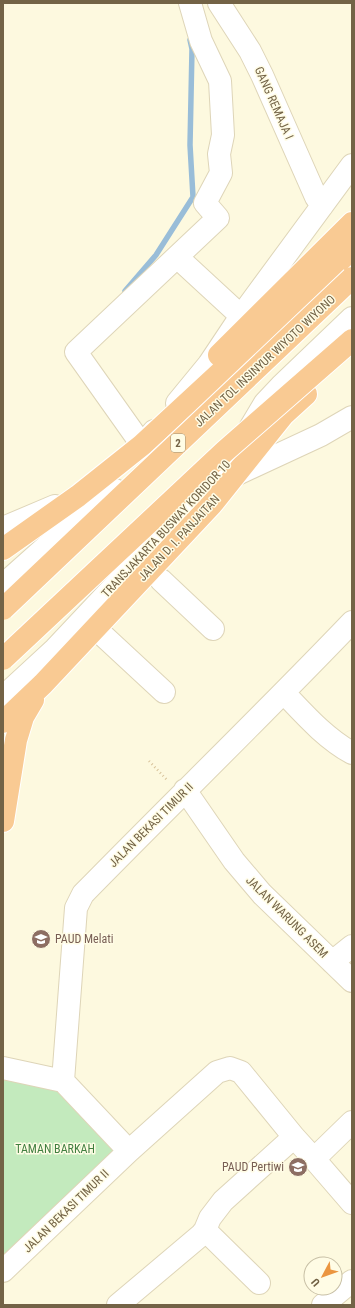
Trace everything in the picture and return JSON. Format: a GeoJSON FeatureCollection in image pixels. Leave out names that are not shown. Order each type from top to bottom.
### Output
{"type":"FeatureCollection","features":[{"type":"Feature","properties":{"kind":"highway"},"geometry":{"type":"LineString","coordinates":[[209,364],[352,223]]}},
{"type":"Feature","properties":{"kind":"highway"},"geometry":{"type":"LineString","coordinates":[[3,549],[78,496],[142,445],[352,248]]}},
{"type":"Feature","properties":{"kind":"highway","name":"JALAN TOL INSINYUR WIYOTO WIYONO"},"geometry":{"type":"LineString","coordinates":[[3,609],[352,278]]}},
{"type":"Feature","properties":{"kind":"highway"},"geometry":{"type":"LineString","coordinates":[[3,659],[225,451],[350,346]]}},
{"type":"Feature","properties":{"kind":"highway","name":"JALAN D. I. PANJAITAN"},"geometry":{"type":"LineString","coordinates":[[3,722],[43,684],[212,504],[284,414],[350,346]]}},
{"type":"Feature","properties":{"kind":"highway"},"geometry":{"type":"LineString","coordinates":[[3,821],[16,740],[23,717],[43,684]]}},
{"type":"Feature","properties":{"kind":"street"},"geometry":{"type":"LineString","coordinates":[[190,3],[201,41],[220,81],[223,135],[219,154],[221,173],[204,202],[218,218],[76,352],[142,445],[209,364],[241,316],[352,165]]}},
{"type":"Feature","properties":{"kind":"street","name":"GANG REMAJA I"},"geometry":{"type":"LineString","coordinates":[[219,3],[250,51],[316,197],[322,206]]}},
{"type":"Feature","properties":{"kind":"street"},"geometry":{"type":"LineString","coordinates":[[178,257],[241,316]]}},
{"type":"Feature","properties":{"kind":"street"},"geometry":{"type":"LineString","coordinates":[[3,585],[48,545],[133,476],[270,350],[352,278]]}},
{"type":"Feature","properties":{"kind":"street","name":"TRANSJAKARTA BUSWAY KORIDOR 10"},"geometry":{"type":"LineString","coordinates":[[3,697],[54,649],[216,478],[234,455],[265,403],[352,318]]}},
{"type":"Feature","properties":{"kind":"street"},"geometry":{"type":"LineString","coordinates":[[235,476],[321,435],[352,417]]}},
{"type":"Feature","properties":{"kind":"street"},"geometry":{"type":"LineString","coordinates":[[3,528],[78,496]]}},
{"type":"Feature","properties":{"kind":"street"},"geometry":{"type":"LineString","coordinates":[[161,580],[213,629]]}},
{"type":"Feature","properties":{"kind":"street","name":"JALAN BEKASI TIMUR II"},"geometry":{"type":"LineString","coordinates":[[63,1081],[76,908],[83,894],[183,792],[284,693],[352,622]]}},
{"type":"Feature","properties":{"kind":"street"},"geometry":{"type":"LineString","coordinates":[[95,628],[164,692]]}},
{"type":"Feature","properties":{"kind":"street"},"geometry":{"type":"LineString","coordinates":[[284,693],[323,733],[338,745],[352,753]]}},
{"type":"Feature","properties":{"kind":"street","name":"JALAN WARUNG ASEM"},"geometry":{"type":"LineString","coordinates":[[183,792],[234,861],[262,894],[352,981]]}},
{"type":"Feature","properties":{"kind":"street"},"geometry":{"type":"LineString","coordinates":[[332,962],[352,946]]}},
{"type":"Feature","properties":{"kind":"street"},"geometry":{"type":"LineString","coordinates":[[3,1068],[63,1081],[129,1151]]}},
{"type":"Feature","properties":{"kind":"street","name":"JALAN BEKASI TIMUR II"},"geometry":{"type":"LineString","coordinates":[[3,1271],[129,1151],[217,1072],[230,1068],[241,1072],[294,1137]]}},
{"type":"Feature","properties":{"kind":"street"},"geometry":{"type":"LineString","coordinates":[[314,1159],[352,1122]]}},
{"type":"Feature","properties":{"kind":"street"},"geometry":{"type":"LineString","coordinates":[[118,1305],[206,1230],[210,1218],[223,1201],[294,1137],[352,1203]]}},
{"type":"Feature","properties":{"kind":"street"},"geometry":{"type":"LineString","coordinates":[[206,1230],[259,1284]]}},
{"type":"Feature","properties":{"kind":"street"},"geometry":{"type":"LineString","coordinates":[[323,1305],[352,1281]]}},
{"type":"Feature","properties":{"kind":"path"},"geometry":{"type":"LineString","coordinates":[[149,761],[183,792]]}},
{"type":"Feature","properties":{"kind":"green space","name":"TAMAN BARKAH"},"geometry":{"type":"Polygon","coordinates":[[[3,1068],[63,1081],[129,1151],[3,1271],[3,1068]]]}},
{"type":"Feature","properties":{"kind":"waterway"},"geometry":{"type":"LineString","coordinates":[[125,291],[156,255],[193,197],[190,145],[192,49],[190,40]]}},
{"type":"Feature","properties":{"kind":"place","name":"PAUD Melati"},"geometry":{"type":"Point","coordinates":[41,939]}},
{"type":"Feature","properties":{"kind":"place","name":"PAUD Pertiwi"},"geometry":{"type":"Point","coordinates":[298,1167]}}]}
